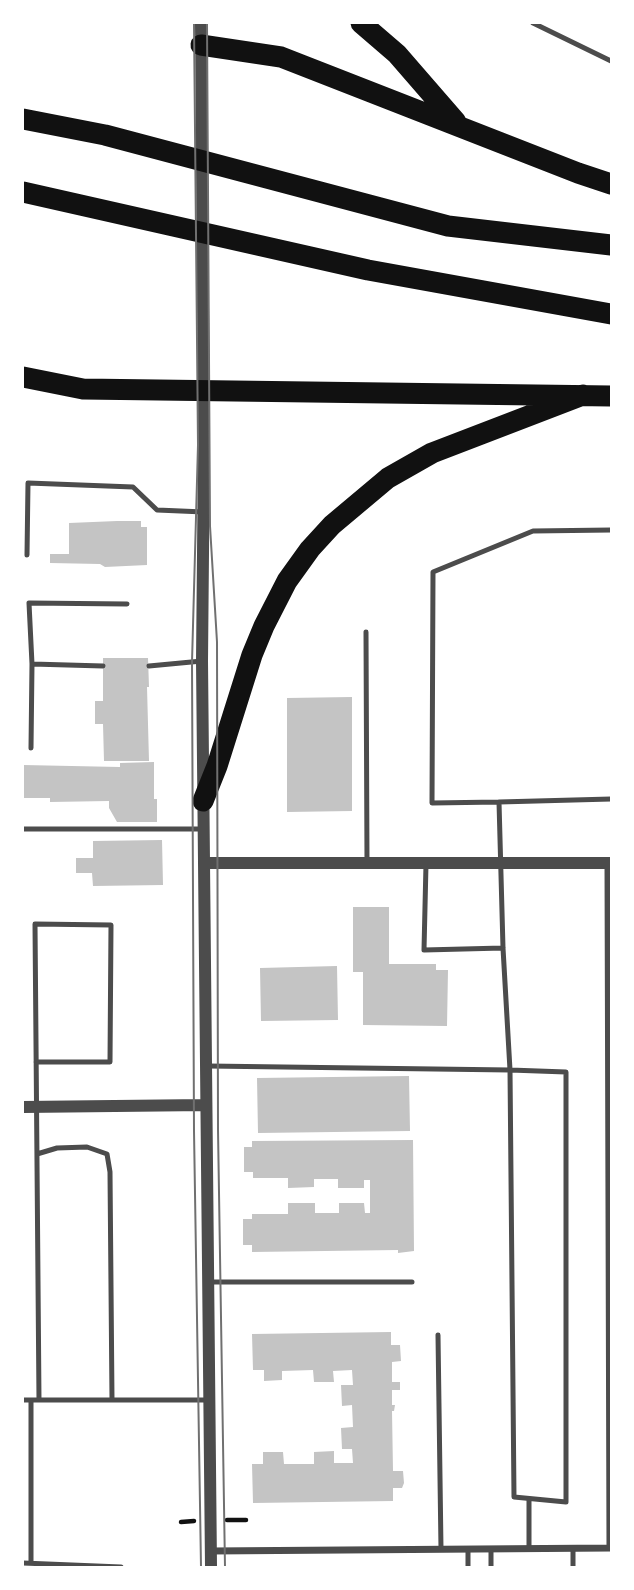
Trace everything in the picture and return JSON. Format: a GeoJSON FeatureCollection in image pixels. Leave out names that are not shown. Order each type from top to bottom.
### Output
{"type":"FeatureCollection","features":[{"type":"Feature","properties":{"kind":"highway"},"geometry":{"type":"LineString","coordinates":[[361,23],[397,54],[459,125]]}},
{"type":"Feature","properties":{"kind":"highway"},"geometry":{"type":"LineString","coordinates":[[201,45],[281,57],[611,184]]}},
{"type":"Feature","properties":{"kind":"highway"},"geometry":{"type":"LineString","coordinates":[[23,119],[105,135],[448,226],[611,245]]}},
{"type":"Feature","properties":{"kind":"highway"},"geometry":{"type":"LineString","coordinates":[[23,192],[369,270],[611,314]]}},
{"type":"Feature","properties":{"kind":"highway"},"geometry":{"type":"LineString","coordinates":[[23,377],[83,389],[611,396]]}},
{"type":"Feature","properties":{"kind":"highway"},"geometry":{"type":"LineString","coordinates":[[203,802],[264,626],[287,581],[310,548],[331,525],[388,478],[432,453],[583,396]]}},
{"type":"Feature","properties":{"kind":"street"},"geometry":{"type":"LineString","coordinates":[[201,23],[204,445],[202,661],[211,1567]]}},
{"type":"Feature","properties":{"kind":"street"},"geometry":{"type":"LineString","coordinates":[[205,863],[610,863],[611,1548],[211,1551]]}},
{"type":"Feature","properties":{"kind":"street"},"geometry":{"type":"LineString","coordinates":[[23,1107],[206,1105]]}},
{"type":"Feature","properties":{"kind":"lane"},"geometry":{"type":"LineString","coordinates":[[533,23],[611,61]]}},
{"type":"Feature","properties":{"kind":"lane"},"geometry":{"type":"LineString","coordinates":[[27,555],[28,483],[133,487],[157,510],[204,512]]}},
{"type":"Feature","properties":{"kind":"lane"},"geometry":{"type":"LineString","coordinates":[[611,530],[533,531],[433,572],[432,803],[611,799]]}},
{"type":"Feature","properties":{"kind":"lane"},"geometry":{"type":"LineString","coordinates":[[31,748],[32,664],[29,603],[127,604]]}},
{"type":"Feature","properties":{"kind":"lane"},"geometry":{"type":"LineString","coordinates":[[366,632],[367,863]]}},
{"type":"Feature","properties":{"kind":"lane"},"geometry":{"type":"LineString","coordinates":[[149,666],[202,661]]}},
{"type":"Feature","properties":{"kind":"lane"},"geometry":{"type":"LineString","coordinates":[[32,664],[103,666]]}},
{"type":"Feature","properties":{"kind":"lane"},"geometry":{"type":"LineString","coordinates":[[207,1066],[510,1070],[566,1072],[566,1502],[514,1497],[510,1070],[499,802]]}},
{"type":"Feature","properties":{"kind":"lane"},"geometry":{"type":"LineString","coordinates":[[23,829],[204,830]]}},
{"type":"Feature","properties":{"kind":"lane"},"geometry":{"type":"LineString","coordinates":[[426,863],[424,950],[503,948]]}},
{"type":"Feature","properties":{"kind":"lane"},"geometry":{"type":"LineString","coordinates":[[36,1062],[110,1062],[111,925],[35,924],[36,1062],[37,1107],[39,1400]]}},
{"type":"Feature","properties":{"kind":"lane"},"geometry":{"type":"LineString","coordinates":[[37,1154],[57,1148],[87,1147],[107,1154],[110,1172],[112,1400]]}},
{"type":"Feature","properties":{"kind":"lane"},"geometry":{"type":"LineString","coordinates":[[207,1282],[412,1282]]}},
{"type":"Feature","properties":{"kind":"lane"},"geometry":{"type":"LineString","coordinates":[[438,1335],[441,1549]]}},
{"type":"Feature","properties":{"kind":"lane"},"geometry":{"type":"LineString","coordinates":[[23,1400],[209,1400]]}},
{"type":"Feature","properties":{"kind":"lane"},"geometry":{"type":"LineString","coordinates":[[31,1400],[31,1563]]}},
{"type":"Feature","properties":{"kind":"lane"},"geometry":{"type":"LineString","coordinates":[[529,1499],[529,1549]]}},
{"type":"Feature","properties":{"kind":"lane"},"geometry":{"type":"LineString","coordinates":[[468,1549],[468,1567]]}},
{"type":"Feature","properties":{"kind":"lane"},"geometry":{"type":"LineString","coordinates":[[491,1549],[491,1567]]}},
{"type":"Feature","properties":{"kind":"lane"},"geometry":{"type":"LineString","coordinates":[[573,1549],[573,1567]]}},
{"type":"Feature","properties":{"kind":"lane"},"geometry":{"type":"LineString","coordinates":[[23,1563],[121,1567]]}},
{"type":"Feature","properties":{"kind":"building"},"geometry":{"type":"Polygon","coordinates":[[[141,521],[141,527],[147,527],[147,565],[105,567],[100,564],[50,563],[50,554],[69,554],[69,523],[141,521]]]}},
{"type":"Feature","properties":{"kind":"building"},"geometry":{"type":"Polygon","coordinates":[[[103,658],[148,658],[149,761],[104,761],[103,724],[95,724],[95,701],[103,701],[103,658]]]}},
{"type":"Feature","properties":{"kind":"building"},"geometry":{"type":"Polygon","coordinates":[[[352,697],[352,811],[287,812],[287,698],[352,697]]]}},
{"type":"Feature","properties":{"kind":"building"},"geometry":{"type":"Polygon","coordinates":[[[154,762],[157,822],[117,822],[109,808],[109,801],[50,802],[50,798],[23,798],[23,765],[120,767],[120,763],[154,762]]]}},
{"type":"Feature","properties":{"kind":"building"},"geometry":{"type":"Polygon","coordinates":[[[162,840],[163,885],[93,886],[92,873],[76,873],[76,858],[93,858],[93,841],[162,840]]]}},
{"type":"Feature","properties":{"kind":"building"},"geometry":{"type":"Polygon","coordinates":[[[353,907],[389,907],[389,964],[436,964],[436,970],[448,970],[447,1026],[363,1025],[363,972],[353,972],[353,907]]]}},
{"type":"Feature","properties":{"kind":"building"},"geometry":{"type":"Polygon","coordinates":[[[337,966],[338,1020],[261,1021],[260,968],[337,966]]]}},
{"type":"Feature","properties":{"kind":"building"},"geometry":{"type":"Polygon","coordinates":[[[409,1076],[410,1131],[258,1133],[257,1078],[409,1076]]]}},
{"type":"Feature","properties":{"kind":"building"},"geometry":{"type":"Polygon","coordinates":[[[413,1140],[414,1251],[252,1252],[252,1245],[243,1245],[243,1219],[252,1219],[252,1214],[288,1214],[288,1203],[315,1203],[315,1213],[339,1213],[339,1203],[364,1203],[365,1213],[370,1213],[370,1180],[364,1180],[364,1188],[338,1188],[338,1179],[314,1179],[314,1187],[288,1188],[288,1178],[253,1178],[253,1172],[244,1172],[244,1147],[252,1147],[252,1141],[413,1140]]]}},
{"type":"Feature","properties":{"kind":"building"},"geometry":{"type":"Polygon","coordinates":[[[391,1332],[391,1345],[400,1345],[401,1361],[392,1362],[392,1382],[400,1382],[400,1390],[392,1390],[392,1405],[395,1405],[392,1411],[393,1471],[403,1471],[404,1483],[402,1488],[393,1488],[393,1501],[253,1503],[252,1464],[263,1464],[263,1452],[283,1452],[284,1464],[314,1464],[314,1452],[334,1451],[334,1463],[353,1463],[352,1449],[342,1449],[341,1428],[353,1427],[352,1405],[342,1406],[341,1385],[353,1385],[352,1370],[333,1371],[334,1382],[314,1382],[313,1370],[282,1371],[282,1380],[264,1381],[264,1370],[253,1370],[252,1334],[391,1332]]]}},
{"type":"Feature","properties":{"kind":"tram line"},"geometry":{"type":"LineString","coordinates":[[194,23],[198,445],[192,662],[194,1131],[201,1567]]}},
{"type":"Feature","properties":{"kind":"tram line"},"geometry":{"type":"LineString","coordinates":[[207,23],[210,526],[217,642],[218,1130],[225,1567]]}}]}
